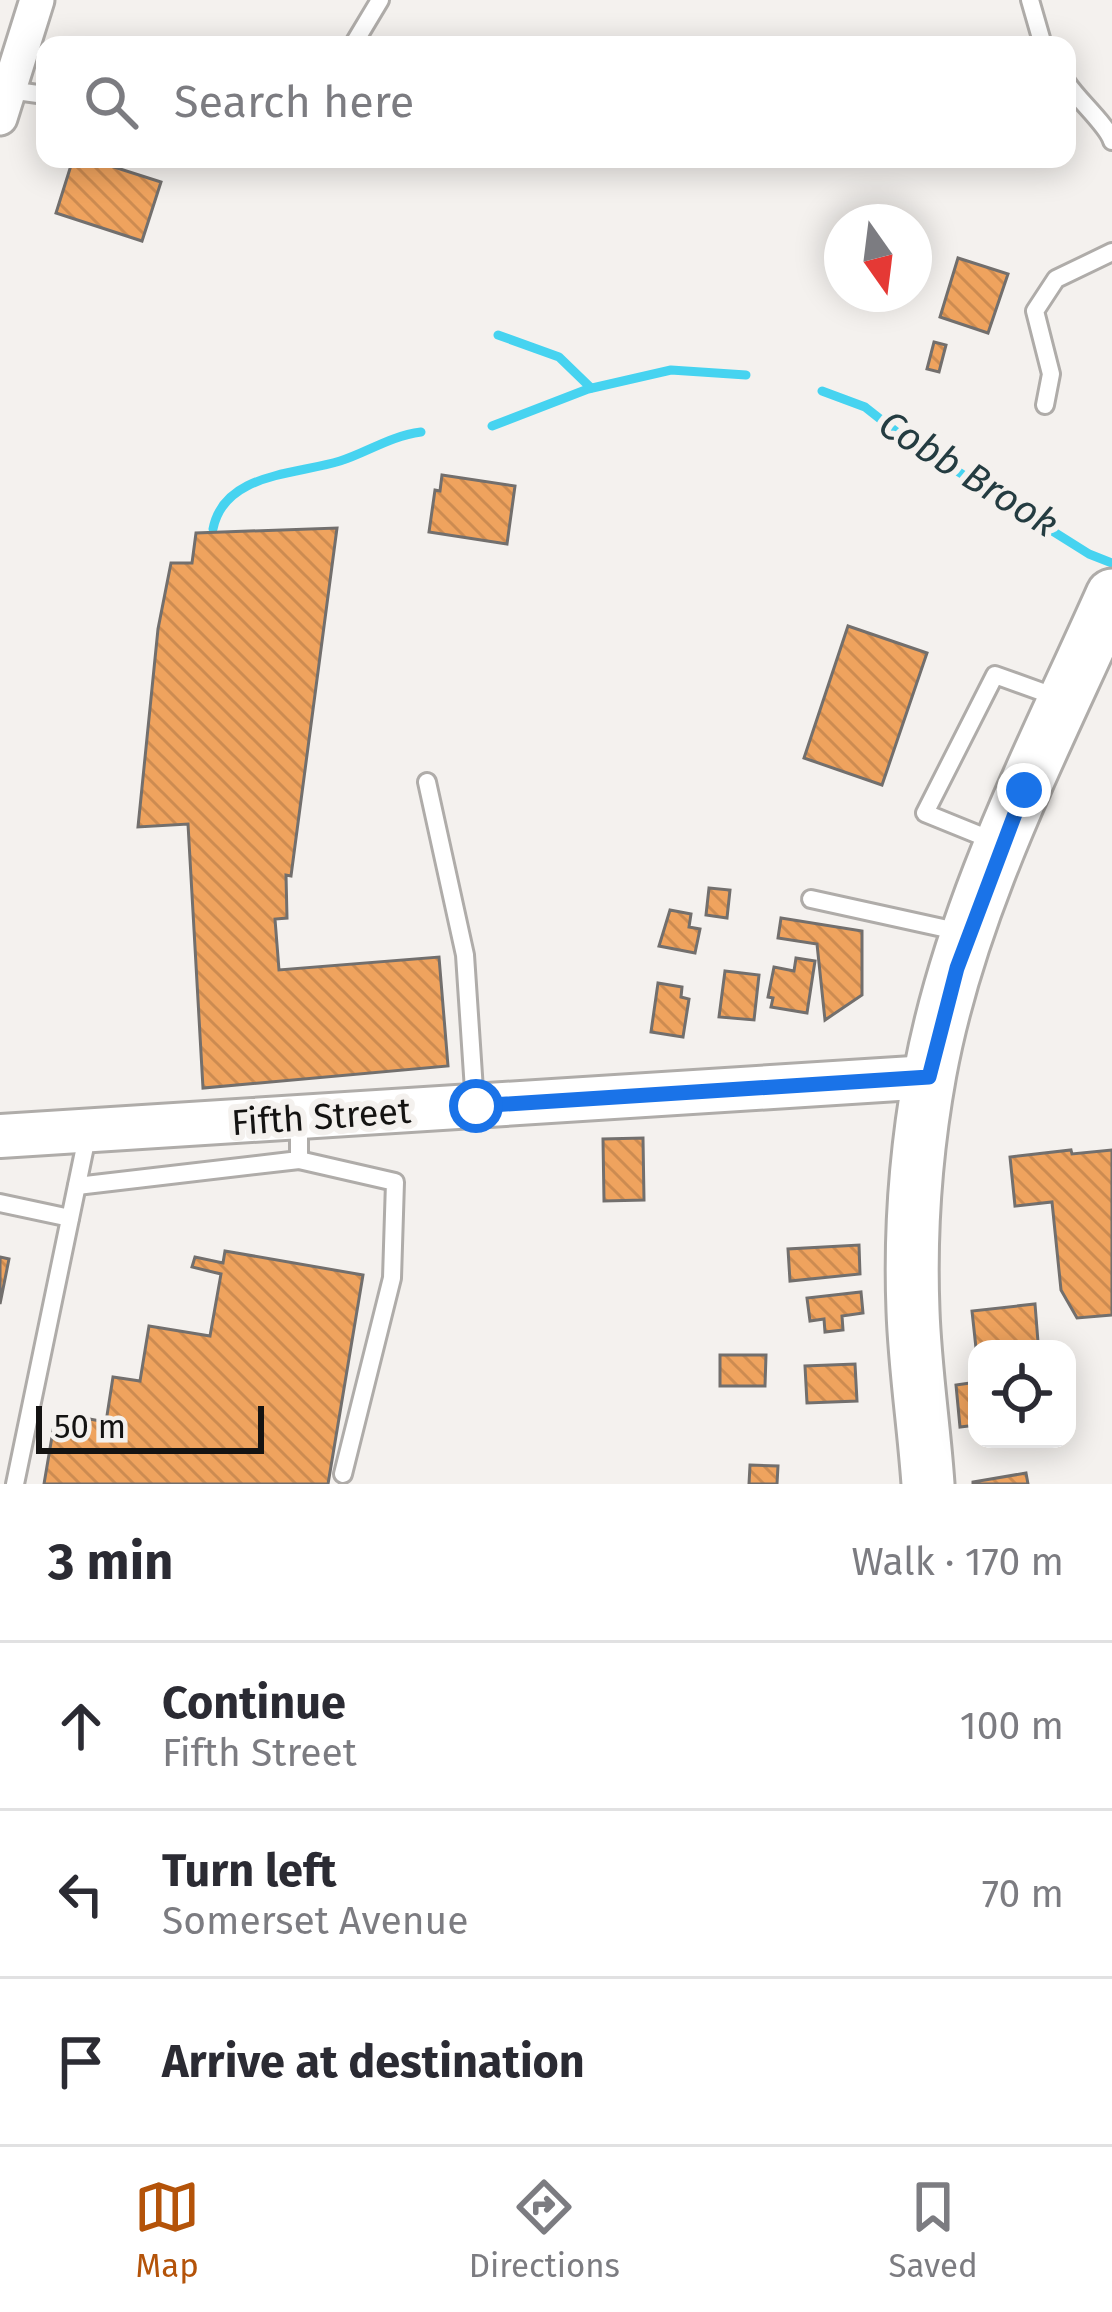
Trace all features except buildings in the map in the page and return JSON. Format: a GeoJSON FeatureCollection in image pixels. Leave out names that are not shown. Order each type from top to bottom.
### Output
{"type":"FeatureCollection","features":[{"type":"Feature","properties":{"kind":"main road"},"geometry":{"type":"LineString","coordinates":[[928,1484],[913,1308],[929,1077],[946,1003],[1000,844],[1112,595]]}},
{"type":"Feature","properties":{"kind":"street"},"geometry":{"type":"LineString","coordinates":[[5,104],[37,0]]}},
{"type":"Feature","properties":{"kind":"street","name":"Fifth Street"},"geometry":{"type":"LineString","coordinates":[[0,1136],[929,1077]]}},
{"type":"Feature","properties":{"kind":"lane"},"geometry":{"type":"LineString","coordinates":[[358,36],[380,0]]}},
{"type":"Feature","properties":{"kind":"lane"},"geometry":{"type":"LineString","coordinates":[[1030,0],[1040,36]]}},
{"type":"Feature","properties":{"kind":"lane"},"geometry":{"type":"LineString","coordinates":[[1076,96],[1111,132]]}},
{"type":"Feature","properties":{"kind":"lane"},"geometry":{"type":"LineString","coordinates":[[5,104],[36,97]]}},
{"type":"Feature","properties":{"kind":"lane"},"geometry":{"type":"LineString","coordinates":[[1045,405],[1051,374],[1035,310],[1056,279],[1112,252]]}},
{"type":"Feature","properties":{"kind":"lane"},"geometry":{"type":"LineString","coordinates":[[1000,844],[925,813],[995,675],[1065,700]]}},
{"type":"Feature","properties":{"kind":"lane"},"geometry":{"type":"LineString","coordinates":[[427,782],[463,940],[476,1106]]}},
{"type":"Feature","properties":{"kind":"lane"},"geometry":{"type":"LineString","coordinates":[[812,898],[968,934]]}},
{"type":"Feature","properties":{"kind":"lane"},"geometry":{"type":"LineString","coordinates":[[299,1117],[299,1160]]}},
{"type":"Feature","properties":{"kind":"lane"},"geometry":{"type":"LineString","coordinates":[[15,1484],[88,1131]]}},
{"type":"Feature","properties":{"kind":"lane"},"geometry":{"type":"LineString","coordinates":[[77,1186],[299,1160],[395,1182],[392,1278],[343,1474]]}},
{"type":"Feature","properties":{"kind":"lane"},"geometry":{"type":"LineString","coordinates":[[0,1203],[70,1218]]}},
{"type":"Feature","properties":{"kind":"waterway"},"geometry":{"type":"LineString","coordinates":[[498,335],[559,357],[591,388]]}},
{"type":"Feature","properties":{"kind":"waterway","name":"Cobb Brook"},"geometry":{"type":"LineString","coordinates":[[492,426],[588,389],[671,370],[746,375]]}},
{"type":"Feature","properties":{"kind":"waterway","name":"Cobb Brook"},"geometry":{"type":"LineString","coordinates":[[822,391],[865,407],[903,437],[1089,554],[1112,563]]}},
{"type":"Feature","properties":{"kind":"waterway","name":"Cobb Brook"},"geometry":{"type":"LineString","coordinates":[[213,529],[231,497],[263,479],[340,461],[421,432]]}},
{"type":"Feature","properties":{"kind":"route"},"geometry":{"type":"LineString","coordinates":[[476,1106],[929,1077],[957,968],[1024,790]]}}]}
